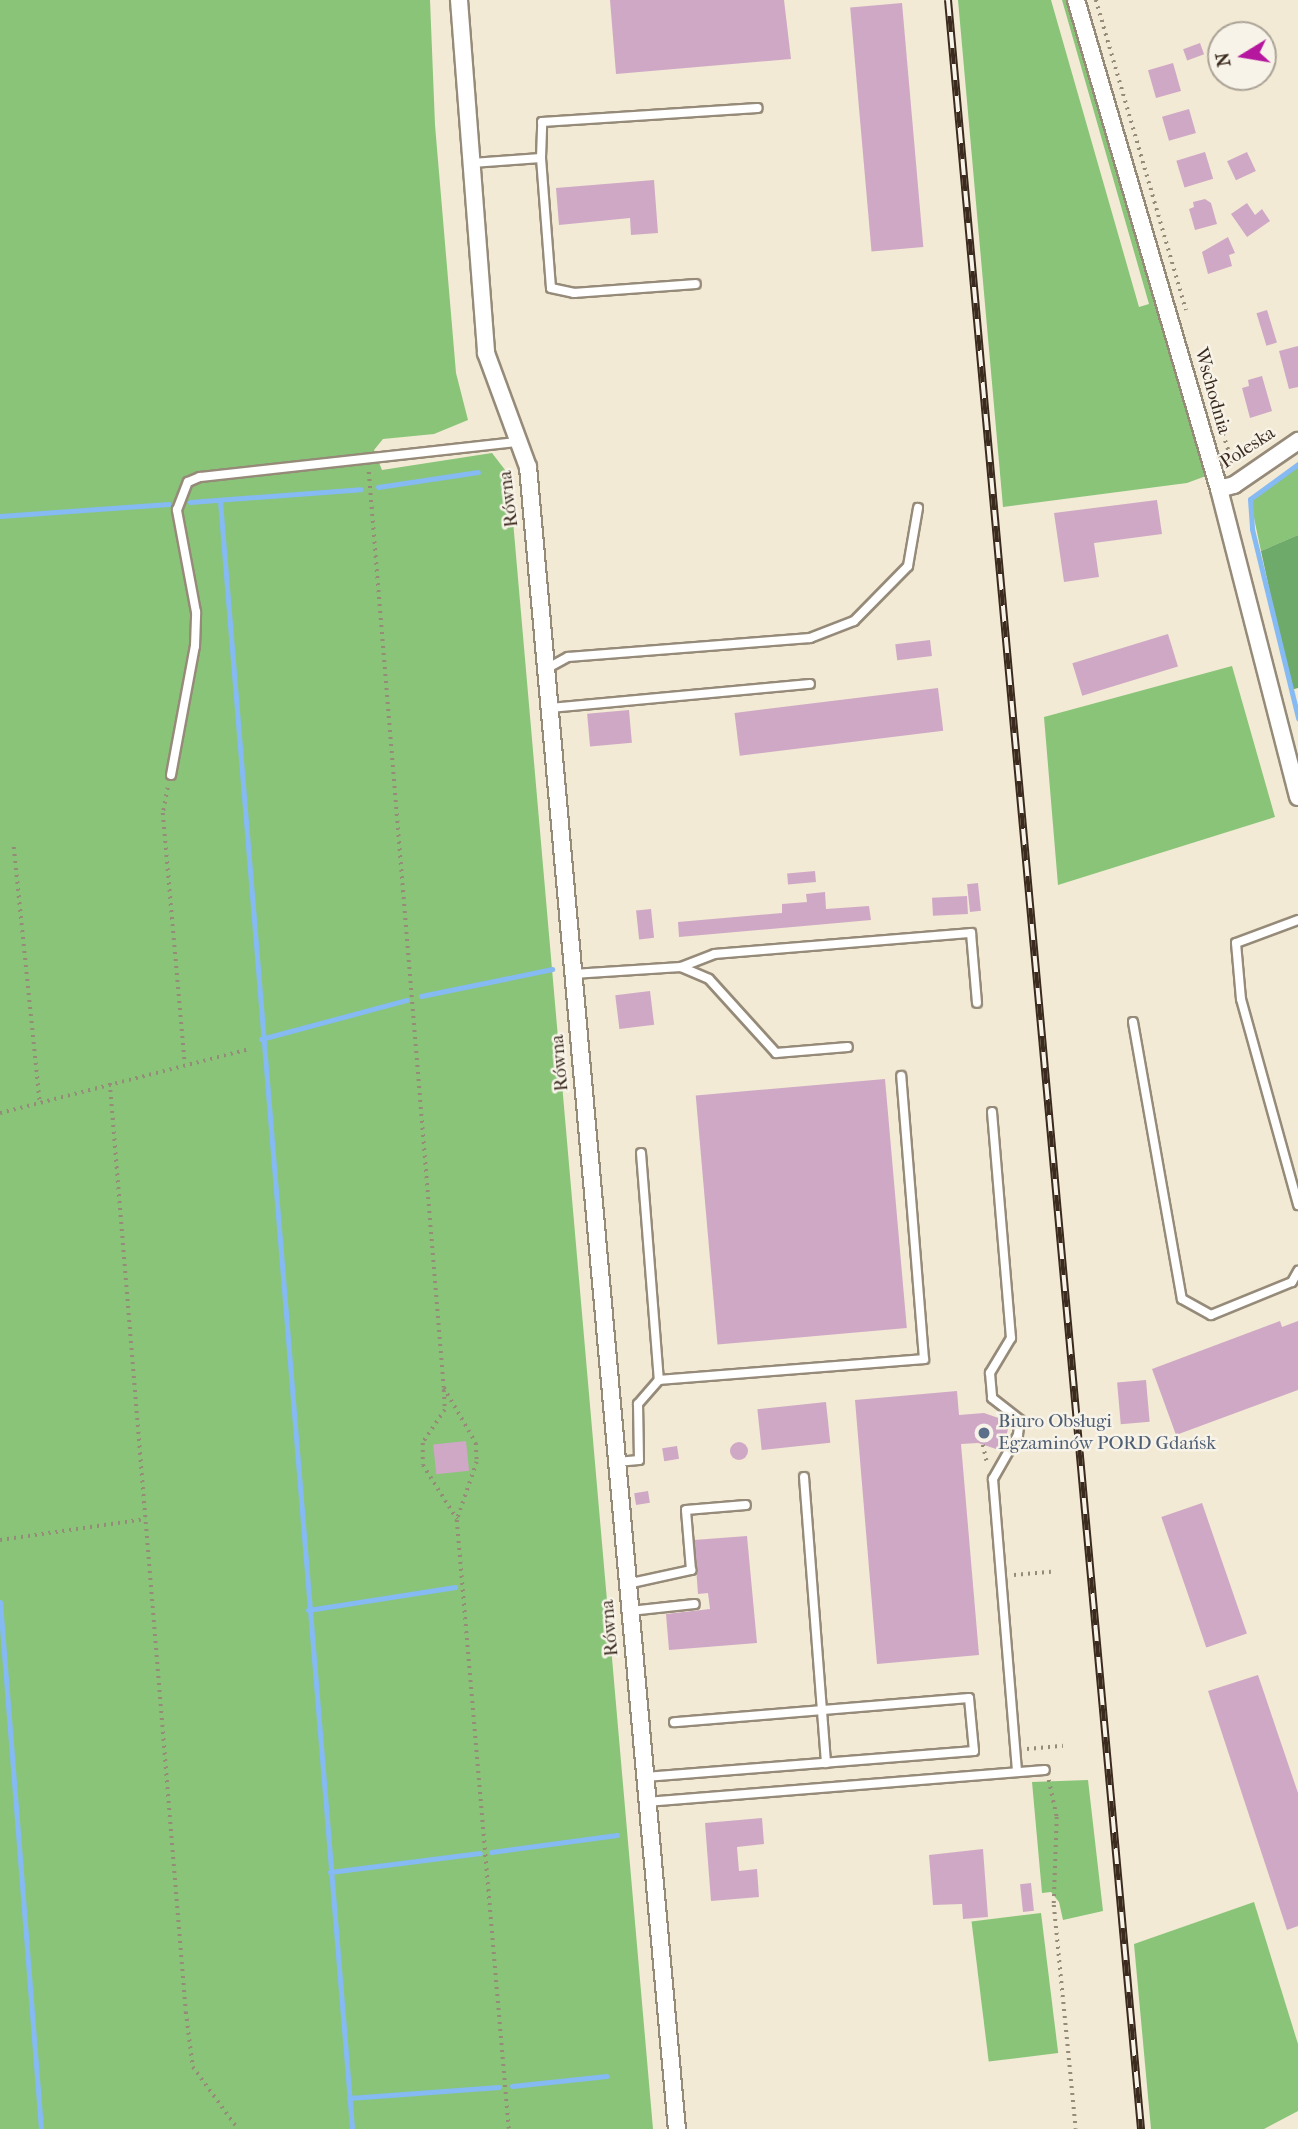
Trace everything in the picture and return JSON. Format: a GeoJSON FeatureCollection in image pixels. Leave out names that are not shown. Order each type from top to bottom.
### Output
{"type":"FeatureCollection","features":[{"type":"Feature","properties":{"kind":"street","name":"Równa"},"geometry":{"type":"LineString","coordinates":[[459,0],[486,353],[528,467],[677,2129]]}},
{"type":"Feature","properties":{"kind":"street","name":"Wschodnia"},"geometry":{"type":"LineString","coordinates":[[1076,0],[1219,489],[1298,797]]}},
{"type":"Feature","properties":{"kind":"street","name":"Poleska"},"geometry":{"type":"LineString","coordinates":[[1219,489],[1239,482],[1298,441]]}},
{"type":"Feature","properties":{"kind":"lane"},"geometry":{"type":"LineString","coordinates":[[696,284],[573,293],[551,288],[541,158],[542,122],[758,108]]}},
{"type":"Feature","properties":{"kind":"lane"},"geometry":{"type":"LineString","coordinates":[[471,163],[541,158]]}},
{"type":"Feature","properties":{"kind":"lane"},"geometry":{"type":"LineString","coordinates":[[171,775],[195,646],[196,612],[177,510],[188,482],[221,474],[369,462],[519,442]]}},
{"type":"Feature","properties":{"kind":"lane"},"geometry":{"type":"LineString","coordinates":[[546,669],[568,657],[810,638],[853,621],[908,566],[918,508]]}},
{"type":"Feature","properties":{"kind":"lane"},"geometry":{"type":"LineString","coordinates":[[550,708],[810,684]]}},
{"type":"Feature","properties":{"kind":"lane"},"geometry":{"type":"LineString","coordinates":[[1298,920],[1236,943],[1241,999],[1298,1205]]}},
{"type":"Feature","properties":{"kind":"lane"},"geometry":{"type":"LineString","coordinates":[[573,975],[681,967],[715,954],[971,933],[977,1003]]}},
{"type":"Feature","properties":{"kind":"lane"},"geometry":{"type":"LineString","coordinates":[[681,967],[709,979],[776,1053],[848,1047]]}},
{"type":"Feature","properties":{"kind":"lane"},"geometry":{"type":"LineString","coordinates":[[1133,1022],[1182,1299],[1211,1315],[1292,1282],[1298,1271]]}},
{"type":"Feature","properties":{"kind":"lane"},"geometry":{"type":"LineString","coordinates":[[617,1462],[639,1460],[638,1404],[659,1380],[925,1359],[901,1076]]}},
{"type":"Feature","properties":{"kind":"lane"},"geometry":{"type":"LineString","coordinates":[[992,1112],[1011,1338],[990,1373],[992,1398],[1020,1420],[1018,1435],[993,1479],[1017,1772]]}},
{"type":"Feature","properties":{"kind":"lane"},"geometry":{"type":"LineString","coordinates":[[641,1153],[659,1380]]}},
{"type":"Feature","properties":{"kind":"lane"},"geometry":{"type":"LineString","coordinates":[[804,1477],[826,1763]]}},
{"type":"Feature","properties":{"kind":"lane"},"geometry":{"type":"LineString","coordinates":[[627,1584],[691,1570],[686,1510],[746,1506]]}},
{"type":"Feature","properties":{"kind":"lane"},"geometry":{"type":"LineString","coordinates":[[630,1611],[695,1604]]}},
{"type":"Feature","properties":{"kind":"lane"},"geometry":{"type":"LineString","coordinates":[[644,1777],[974,1751],[970,1698],[674,1722]]}},
{"type":"Feature","properties":{"kind":"lane"},"geometry":{"type":"LineString","coordinates":[[646,1802],[1045,1770]]}},
{"type":"Feature","properties":{"kind":"path"},"geometry":{"type":"LineString","coordinates":[[1096,0],[1185,300],[1186,321]]}},
{"type":"Feature","properties":{"kind":"path"},"geometry":{"type":"LineString","coordinates":[[1215,408],[1239,482]]}},
{"type":"Feature","properties":{"kind":"path"},"geometry":{"type":"LineString","coordinates":[[369,462],[444,1388],[445,1410],[423,1443],[423,1465],[457,1520]]}},
{"type":"Feature","properties":{"kind":"path"},"geometry":{"type":"LineString","coordinates":[[171,775],[163,813],[185,1064]]}},
{"type":"Feature","properties":{"kind":"path"},"geometry":{"type":"LineString","coordinates":[[15,847],[40,1102]]}},
{"type":"Feature","properties":{"kind":"path"},"geometry":{"type":"LineString","coordinates":[[0,1113],[249,1049]]}},
{"type":"Feature","properties":{"kind":"path"},"geometry":{"type":"LineString","coordinates":[[110,1083],[193,2067],[238,2129]]}},
{"type":"Feature","properties":{"kind":"path"},"geometry":{"type":"LineString","coordinates":[[444,1388],[476,1443],[477,1462],[457,1520],[509,2129]]}},
{"type":"Feature","properties":{"kind":"path"},"geometry":{"type":"LineString","coordinates":[[0,1539],[145,1519]]}},
{"type":"Feature","properties":{"kind":"path"},"geometry":{"type":"LineString","coordinates":[[1012,1575],[1051,1572]]}},
{"type":"Feature","properties":{"kind":"path"},"geometry":{"type":"LineString","coordinates":[[1025,1749],[1063,1746]]}},
{"type":"Feature","properties":{"kind":"path"},"geometry":{"type":"LineString","coordinates":[[1049,1791],[1057,1818],[1054,1905],[1076,2129]]}},
{"type":"Feature","properties":{"kind":"green space"},"geometry":{"type":"Polygon","coordinates":[[[0,0],[430,0],[435,125],[456,373],[468,420],[434,434],[383,439],[374,450],[382,470],[492,453],[509,475],[653,2129],[0,2129],[0,0]]]}},
{"type":"Feature","properties":{"kind":"green space"},"geometry":{"type":"Polygon","coordinates":[[[958,0],[1051,0],[1139,307],[1149,304],[1062,0],[1069,0],[1206,476],[1187,483],[1003,507],[958,0]]]}},
{"type":"Feature","properties":{"kind":"green space"},"geometry":{"type":"Polygon","coordinates":[[[1298,464],[1298,535],[1261,551],[1250,499],[1298,464]]]}},
{"type":"Feature","properties":{"kind":"green space"},"geometry":{"type":"Polygon","coordinates":[[[1298,535],[1298,688],[1291,690],[1261,551],[1298,535]]]}},
{"type":"Feature","properties":{"kind":"green space"},"geometry":{"type":"Polygon","coordinates":[[[1232,666],[1275,817],[1058,885],[1044,717],[1232,666]]]}},
{"type":"Feature","properties":{"kind":"green space"},"geometry":{"type":"Polygon","coordinates":[[[1088,1780],[1103,1911],[1063,1920],[1059,1902],[1051,1892],[1042,1893],[1032,1782],[1088,1780]]]}},
{"type":"Feature","properties":{"kind":"green space"},"geometry":{"type":"Polygon","coordinates":[[[1254,1902],[1298,2044],[1298,2111],[1264,2129],[1151,2129],[1134,1944],[1254,1902]]]}},
{"type":"Feature","properties":{"kind":"green space"},"geometry":{"type":"Polygon","coordinates":[[[1041,1913],[1058,2053],[989,2061],[972,1922],[1041,1913]]]}},
{"type":"Feature","properties":{"kind":"building"},"geometry":{"type":"Polygon","coordinates":[[[610,0],[784,0],[791,59],[616,74],[610,0]]]}},
{"type":"Feature","properties":{"kind":"building"},"geometry":{"type":"Polygon","coordinates":[[[902,3],[923,247],[872,252],[850,8],[902,3]]]}},
{"type":"Feature","properties":{"kind":"building"},"geometry":{"type":"Polygon","coordinates":[[[1200,43],[1204,54],[1187,60],[1183,49],[1200,43]]]}},
{"type":"Feature","properties":{"kind":"building"},"geometry":{"type":"Polygon","coordinates":[[[1173,63],[1181,91],[1156,98],[1148,70],[1173,63]]]}},
{"type":"Feature","properties":{"kind":"building"},"geometry":{"type":"Polygon","coordinates":[[[1189,109],[1196,133],[1169,141],[1162,117],[1189,109]]]}},
{"type":"Feature","properties":{"kind":"building"},"geometry":{"type":"Polygon","coordinates":[[[1205,152],[1213,179],[1184,188],[1176,161],[1205,152]]]}},
{"type":"Feature","properties":{"kind":"building"},"geometry":{"type":"Polygon","coordinates":[[[1247,152],[1256,171],[1236,180],[1227,161],[1247,152]]]}},
{"type":"Feature","properties":{"kind":"building"},"geometry":{"type":"Polygon","coordinates":[[[654,180],[658,233],[631,235],[630,218],[559,225],[556,188],[654,180]]]}},
{"type":"Feature","properties":{"kind":"building"},"geometry":{"type":"Polygon","coordinates":[[[1205,199],[1211,203],[1217,224],[1195,230],[1189,209],[1194,207],[1193,202],[1205,199]]]}},
{"type":"Feature","properties":{"kind":"building"},"geometry":{"type":"Polygon","coordinates":[[[1247,203],[1255,215],[1262,209],[1270,221],[1247,237],[1231,214],[1247,203]]]}},
{"type":"Feature","properties":{"kind":"building"},"geometry":{"type":"Polygon","coordinates":[[[1228,237],[1235,253],[1229,255],[1232,266],[1208,274],[1202,252],[1228,237]]]}},
{"type":"Feature","properties":{"kind":"building"},"geometry":{"type":"Polygon","coordinates":[[[1267,310],[1277,343],[1266,346],[1256,313],[1267,310]]]}},
{"type":"Feature","properties":{"kind":"building"},"geometry":{"type":"Polygon","coordinates":[[[1298,346],[1298,387],[1289,389],[1279,351],[1298,346]]]}},
{"type":"Feature","properties":{"kind":"building"},"geometry":{"type":"Polygon","coordinates":[[[1262,376],[1272,411],[1250,418],[1242,388],[1249,386],[1248,380],[1262,376]]]}},
{"type":"Feature","properties":{"kind":"building"},"geometry":{"type":"Polygon","coordinates":[[[1157,500],[1162,534],[1094,543],[1099,577],[1064,582],[1054,513],[1157,500]]]}},
{"type":"Feature","properties":{"kind":"building"},"geometry":{"type":"Polygon","coordinates":[[[1168,634],[1178,667],[1082,696],[1072,663],[1168,634]]]}},
{"type":"Feature","properties":{"kind":"building"},"geometry":{"type":"Polygon","coordinates":[[[930,640],[932,656],[897,660],[895,644],[930,640]]]}},
{"type":"Feature","properties":{"kind":"building"},"geometry":{"type":"Polygon","coordinates":[[[938,688],[943,731],[740,756],[735,713],[938,688]]]}},
{"type":"Feature","properties":{"kind":"building"},"geometry":{"type":"Polygon","coordinates":[[[629,710],[632,743],[590,747],[587,714],[629,710]]]}},
{"type":"Feature","properties":{"kind":"building"},"geometry":{"type":"Polygon","coordinates":[[[815,871],[816,882],[788,884],[787,873],[815,871]]]}},
{"type":"Feature","properties":{"kind":"building"},"geometry":{"type":"Polygon","coordinates":[[[978,883],[981,911],[970,912],[967,884],[978,883]]]}},
{"type":"Feature","properties":{"kind":"building"},"geometry":{"type":"Polygon","coordinates":[[[825,892],[826,909],[869,906],[871,920],[679,937],[678,922],[782,913],[782,904],[807,902],[806,894],[825,892]]]}},
{"type":"Feature","properties":{"kind":"building"},"geometry":{"type":"Polygon","coordinates":[[[967,896],[968,914],[933,916],[932,898],[967,896]]]}},
{"type":"Feature","properties":{"kind":"building"},"geometry":{"type":"Polygon","coordinates":[[[651,909],[654,938],[639,939],[636,911],[651,909]]]}},
{"type":"Feature","properties":{"kind":"building"},"geometry":{"type":"Polygon","coordinates":[[[650,991],[654,1025],[619,1029],[615,995],[650,991]]]}},
{"type":"Feature","properties":{"kind":"building"},"geometry":{"type":"Polygon","coordinates":[[[885,1079],[907,1328],[718,1345],[696,1096],[885,1079]]]}},
{"type":"Feature","properties":{"kind":"building"},"geometry":{"type":"Polygon","coordinates":[[[1280,1321],[1282,1327],[1298,1321],[1298,1390],[1176,1435],[1152,1369],[1280,1321]]]}},
{"type":"Feature","properties":{"kind":"building"},"geometry":{"type":"Polygon","coordinates":[[[1146,1380],[1150,1422],[1121,1424],[1117,1383],[1146,1380]]]}},
{"type":"Feature","properties":{"kind":"building"},"geometry":{"type":"Polygon","coordinates":[[[957,1391],[959,1415],[984,1413],[1010,1422],[1002,1451],[978,1443],[961,1444],[979,1655],[877,1664],[855,1400],[957,1391]]]}},
{"type":"Feature","properties":{"kind":"building"},"geometry":{"type":"Polygon","coordinates":[[[826,1402],[830,1443],[762,1450],[757,1409],[826,1402]]]}},
{"type":"Feature","properties":{"kind":"building"},"geometry":{"type":"Polygon","coordinates":[[[466,1441],[469,1471],[436,1474],[433,1444],[466,1441]]]}},
{"type":"Feature","properties":{"kind":"building"},"geometry":{"type":"Polygon","coordinates":[[[739,1442],[745,1445],[748,1451],[745,1457],[739,1460],[733,1457],[730,1451],[733,1445],[739,1442]]]}},
{"type":"Feature","properties":{"kind":"building"},"geometry":{"type":"Polygon","coordinates":[[[677,1446],[679,1459],[664,1461],[662,1448],[677,1446]]]}},
{"type":"Feature","properties":{"kind":"building"},"geometry":{"type":"Polygon","coordinates":[[[648,1491],[650,1503],[636,1505],[634,1493],[648,1491]]]}},
{"type":"Feature","properties":{"kind":"building"},"geometry":{"type":"Polygon","coordinates":[[[1202,1503],[1247,1633],[1206,1647],[1161,1517],[1202,1503]]]}},
{"type":"Feature","properties":{"kind":"building"},"geometry":{"type":"Polygon","coordinates":[[[747,1536],[757,1643],[669,1650],[666,1614],[710,1609],[708,1593],[698,1594],[694,1540],[747,1536]]]}},
{"type":"Feature","properties":{"kind":"building"},"geometry":{"type":"Polygon","coordinates":[[[1258,1675],[1298,1793],[1298,1926],[1287,1930],[1208,1691],[1258,1675]]]}},
{"type":"Feature","properties":{"kind":"building"},"geometry":{"type":"Polygon","coordinates":[[[762,1818],[764,1844],[737,1847],[739,1871],[757,1869],[759,1897],[711,1901],[705,1823],[762,1818]]]}},
{"type":"Feature","properties":{"kind":"building"},"geometry":{"type":"Polygon","coordinates":[[[983,1849],[988,1917],[963,1919],[962,1904],[933,1905],[929,1855],[983,1849]]]}},
{"type":"Feature","properties":{"kind":"building"},"geometry":{"type":"Polygon","coordinates":[[[1031,1883],[1034,1911],[1023,1912],[1020,1884],[1031,1883]]]}},
{"type":"Feature","properties":{"kind":"waterway"},"geometry":{"type":"LineString","coordinates":[[1298,464],[1250,499],[1252,529],[1298,718]]}},
{"type":"Feature","properties":{"kind":"waterway"},"geometry":{"type":"LineString","coordinates":[[378,487],[478,472]]}},
{"type":"Feature","properties":{"kind":"waterway"},"geometry":{"type":"LineString","coordinates":[[190,502],[361,489]]}},
{"type":"Feature","properties":{"kind":"waterway"},"geometry":{"type":"LineString","coordinates":[[220,501],[352,2129]]}},
{"type":"Feature","properties":{"kind":"waterway"},"geometry":{"type":"LineString","coordinates":[[0,516],[169,504]]}},
{"type":"Feature","properties":{"kind":"waterway"},"geometry":{"type":"LineString","coordinates":[[421,996],[552,969]]}},
{"type":"Feature","properties":{"kind":"waterway"},"geometry":{"type":"LineString","coordinates":[[261,1039],[407,1000]]}},
{"type":"Feature","properties":{"kind":"waterway"},"geometry":{"type":"LineString","coordinates":[[308,1610],[455,1587]]}},
{"type":"Feature","properties":{"kind":"waterway"},"geometry":{"type":"LineString","coordinates":[[0,1602],[41,2129]]}},
{"type":"Feature","properties":{"kind":"waterway"},"geometry":{"type":"LineString","coordinates":[[491,1852],[617,1835]]}},
{"type":"Feature","properties":{"kind":"waterway"},"geometry":{"type":"LineString","coordinates":[[330,1872],[480,1853]]}},
{"type":"Feature","properties":{"kind":"waterway"},"geometry":{"type":"LineString","coordinates":[[512,2086],[606,2076]]}},
{"type":"Feature","properties":{"kind":"waterway"},"geometry":{"type":"LineString","coordinates":[[349,2098],[499,2087]]}},
{"type":"Feature","properties":{"kind":"railway"},"geometry":{"type":"LineString","coordinates":[[948,0],[1141,2129]]}},
{"type":"Feature","properties":{"kind":"place","name":"Biuro Obsługi Egzaminów PORD Gdańsk"},"geometry":{"type":"Point","coordinates":[984,1433]}}]}
